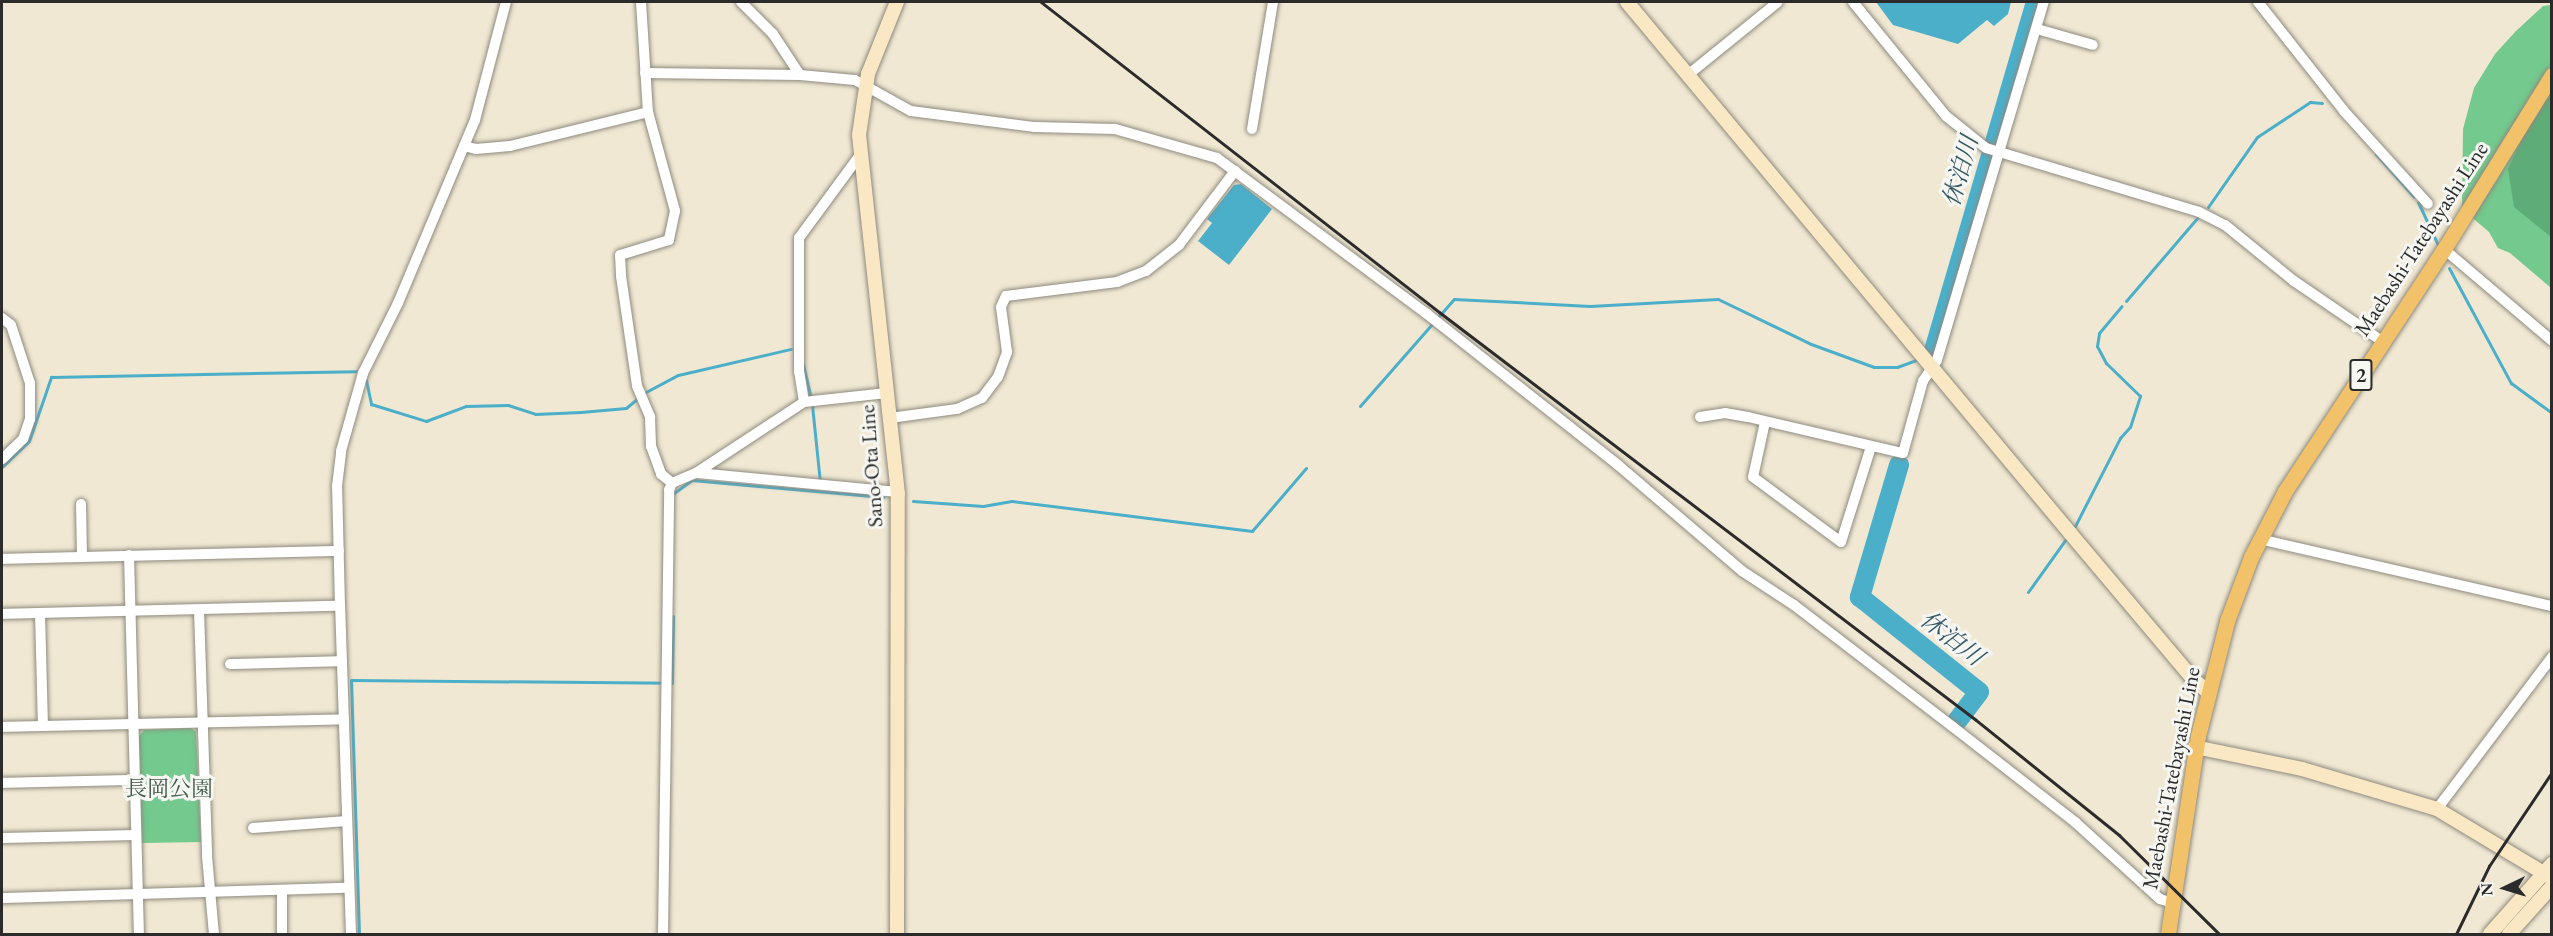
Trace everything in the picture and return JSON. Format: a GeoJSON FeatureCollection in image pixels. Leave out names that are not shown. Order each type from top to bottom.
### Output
{"type":"FeatureCollection","features":[{"type":"Feature","properties":{"kind":"main road","name":"Maebashi-Tatebayashi Line"},"geometry":{"type":"LineString","coordinates":[[2168,934],[2170,902],[2195,747],[2227,621],[2259,538],[2285,491],[2444,249],[2552,75]]}},
{"type":"Feature","properties":{"kind":"street"},"geometry":{"type":"LineString","coordinates":[[351,934],[337,486],[345,428],[363,373],[475,120],[506,2]]}},
{"type":"Feature","properties":{"kind":"street"},"geometry":{"type":"LineString","coordinates":[[641,2],[648,112],[675,211],[669,240],[620,255],[637,386],[650,417],[651,446],[661,474],[672,483]]}},
{"type":"Feature","properties":{"kind":"street"},"geometry":{"type":"LineString","coordinates":[[741,2],[773,34],[800,75]]}},
{"type":"Feature","properties":{"kind":"street","name":"Sano-Ota Line"},"geometry":{"type":"LineString","coordinates":[[897,2],[866,84],[860,155],[898,492],[897,934]]}},
{"type":"Feature","properties":{"kind":"street"},"geometry":{"type":"LineString","coordinates":[[1252,129],[1273,2]]}},
{"type":"Feature","properties":{"kind":"street"},"geometry":{"type":"LineString","coordinates":[[1627,2],[2193,680],[2208,692]]}},
{"type":"Feature","properties":{"kind":"street"},"geometry":{"type":"LineString","coordinates":[[1689,74],[1778,2]]}},
{"type":"Feature","properties":{"kind":"street"},"geometry":{"type":"LineString","coordinates":[[1853,2],[1946,116],[1994,151],[2216,221],[2382,341]]}},
{"type":"Feature","properties":{"kind":"street"},"geometry":{"type":"LineString","coordinates":[[1700,417],[1725,413],[1903,453],[1923,381],[1932,367],[1994,151],[2037,29],[2044,2]]}},
{"type":"Feature","properties":{"kind":"street"},"geometry":{"type":"LineString","coordinates":[[2258,2],[2344,111],[2428,204]]}},
{"type":"Feature","properties":{"kind":"street"},"geometry":{"type":"LineString","coordinates":[[2037,29],[2093,45]]}},
{"type":"Feature","properties":{"kind":"street"},"geometry":{"type":"LineString","coordinates":[[645,73],[800,75],[866,84],[911,111],[1035,127],[1115,129],[1216,158],[1490,363],[1742,571],[1794,605],[1953,727],[2075,822],[2160,899],[2170,902]]}},
{"type":"Feature","properties":{"kind":"street"},"geometry":{"type":"LineString","coordinates":[[464,146],[476,149],[510,146],[648,112]]}},
{"type":"Feature","properties":{"kind":"street"},"geometry":{"type":"LineString","coordinates":[[809,402],[799,372],[799,237],[860,155]]}},
{"type":"Feature","properties":{"kind":"street"},"geometry":{"type":"LineString","coordinates":[[890,418],[957,409],[982,398],[998,377],[1007,352],[1000,307],[1006,296],[1117,282],[1146,272],[1179,245],[1235,171]]}},
{"type":"Feature","properties":{"kind":"street"},"geometry":{"type":"LineString","coordinates":[[2444,249],[2552,341]]}},
{"type":"Feature","properties":{"kind":"street"},"geometry":{"type":"LineString","coordinates":[[2,318],[11,325],[30,383],[30,419],[23,439],[2,459]]}},
{"type":"Feature","properties":{"kind":"street"},"geometry":{"type":"LineString","coordinates":[[672,483],[696,473],[809,402],[887,393]]}},
{"type":"Feature","properties":{"kind":"street"},"geometry":{"type":"LineString","coordinates":[[1765,422],[1753,477],[1841,542],[1871,447]]}},
{"type":"Feature","properties":{"kind":"street"},"geometry":{"type":"LineString","coordinates":[[696,473],[898,492]]}},
{"type":"Feature","properties":{"kind":"street"},"geometry":{"type":"LineString","coordinates":[[663,934],[666,685],[672,483]]}},
{"type":"Feature","properties":{"kind":"street"},"geometry":{"type":"LineString","coordinates":[[81,504],[82,557]]}},
{"type":"Feature","properties":{"kind":"street"},"geometry":{"type":"LineString","coordinates":[[2259,538],[2552,606]]}},
{"type":"Feature","properties":{"kind":"street"},"geometry":{"type":"LineString","coordinates":[[2,559],[339,551]]}},
{"type":"Feature","properties":{"kind":"street"},"geometry":{"type":"LineString","coordinates":[[129,555],[139,934]]}},
{"type":"Feature","properties":{"kind":"street"},"geometry":{"type":"LineString","coordinates":[[2,614],[340,606]]}},
{"type":"Feature","properties":{"kind":"street"},"geometry":{"type":"LineString","coordinates":[[198,610],[207,856],[213,892],[214,934]]}},
{"type":"Feature","properties":{"kind":"street"},"geometry":{"type":"LineString","coordinates":[[40,613],[43,726]]}},
{"type":"Feature","properties":{"kind":"street"},"geometry":{"type":"LineString","coordinates":[[2437,809],[2552,657]]}},
{"type":"Feature","properties":{"kind":"street"},"geometry":{"type":"LineString","coordinates":[[230,664],[342,661]]}},
{"type":"Feature","properties":{"kind":"street"},"geometry":{"type":"LineString","coordinates":[[2,727],[344,719]]}},
{"type":"Feature","properties":{"kind":"street"},"geometry":{"type":"LineString","coordinates":[[2195,747],[2302,769],[2437,809],[2549,872],[2502,932]]}},
{"type":"Feature","properties":{"kind":"street"},"geometry":{"type":"LineString","coordinates":[[2,783],[135,780]]}},
{"type":"Feature","properties":{"kind":"street"},"geometry":{"type":"LineString","coordinates":[[253,828],[347,821]]}},
{"type":"Feature","properties":{"kind":"street"},"geometry":{"type":"LineString","coordinates":[[2,838],[136,835]]}},
{"type":"Feature","properties":{"kind":"street"},"geometry":{"type":"LineString","coordinates":[[2502,932],[2552,886]]}},
{"type":"Feature","properties":{"kind":"street"},"geometry":{"type":"LineString","coordinates":[[2,898],[349,888]]}},
{"type":"Feature","properties":{"kind":"street"},"geometry":{"type":"LineString","coordinates":[[282,890],[282,934]]}},
{"type":"Feature","properties":{"kind":"green space"},"geometry":{"type":"Polygon","coordinates":[[[2551,5],[2551,288],[2510,253],[2498,248],[2489,232],[2462,209],[2463,129],[2474,88],[2495,54],[2516,31],[2543,6],[2551,5]]]}},
{"type":"Feature","properties":{"kind":"green space"},"geometry":{"type":"Polygon","coordinates":[[[2551,93],[2551,237],[2514,207],[2508,169],[2534,112],[2551,93]]]}},
{"type":"Feature","properties":{"kind":"green space","name":"長岡公園"},"geometry":{"type":"Polygon","coordinates":[[[191,728],[196,732],[201,842],[142,843],[139,736],[144,730],[191,728]]]}},
{"type":"Feature","properties":{"kind":"water"},"geometry":{"type":"Polygon","coordinates":[[[1876,2],[2011,2],[2008,14],[1994,26],[1987,20],[1958,44],[1893,25],[1876,2]]]}},
{"type":"Feature","properties":{"kind":"water"},"geometry":{"type":"Polygon","coordinates":[[[1241,184],[1272,209],[1229,265],[1198,241],[1212,223],[1207,219],[1234,185],[1241,184]]]}},
{"type":"Feature","properties":{"kind":"waterway","name":"休泊川"},"geometry":{"type":"LineString","coordinates":[[1933,354],[2036,2]]}},
{"type":"Feature","properties":{"kind":"waterway"},"geometry":{"type":"LineString","coordinates":[[2208,207],[2257,137],[2310,102],[2322,103]]}},
{"type":"Feature","properties":{"kind":"waterway"},"geometry":{"type":"LineString","coordinates":[[2376,154],[2414,197]]}},
{"type":"Feature","properties":{"kind":"waterway"},"geometry":{"type":"LineString","coordinates":[[2418,202],[2438,245]]}},
{"type":"Feature","properties":{"kind":"waterway"},"geometry":{"type":"LineString","coordinates":[[2126,301],[2198,217]]}},
{"type":"Feature","properties":{"kind":"waterway"},"geometry":{"type":"LineString","coordinates":[[2449,268],[2511,383],[2552,413]]}},
{"type":"Feature","properties":{"kind":"waterway"},"geometry":{"type":"LineString","coordinates":[[1360,406],[1454,299],[1590,306],[1718,299],[1811,344],[1874,367],[1897,367],[1919,359]]}},
{"type":"Feature","properties":{"kind":"waterway"},"geometry":{"type":"LineString","coordinates":[[2075,526],[2120,438],[2130,427],[2140,396],[2106,363],[2097,346],[2099,333],[2122,306]]}},
{"type":"Feature","properties":{"kind":"waterway"},"geometry":{"type":"LineString","coordinates":[[644,393],[678,375],[791,349]]}},
{"type":"Feature","properties":{"kind":"waterway"},"geometry":{"type":"LineString","coordinates":[[803,364],[811,398]]}},
{"type":"Feature","properties":{"kind":"waterway"},"geometry":{"type":"LineString","coordinates":[[2,467],[29,441],[51,377],[356,371]]}},
{"type":"Feature","properties":{"kind":"waterway"},"geometry":{"type":"LineString","coordinates":[[366,380],[371,404],[426,421],[466,406],[508,405],[535,414],[581,412],[626,408],[639,397]]}},
{"type":"Feature","properties":{"kind":"waterway"},"geometry":{"type":"LineString","coordinates":[[812,405],[820,482]]}},
{"type":"Feature","properties":{"kind":"waterway","name":"休泊川"},"geometry":{"type":"LineString","coordinates":[[1899,465],[1860,597],[1979,692],[1957,721]]}},
{"type":"Feature","properties":{"kind":"waterway"},"geometry":{"type":"LineString","coordinates":[[913,501],[983,506],[1012,501],[1252,531],[1306,468]]}},
{"type":"Feature","properties":{"kind":"waterway"},"geometry":{"type":"LineString","coordinates":[[674,493],[692,480],[883,497]]}},
{"type":"Feature","properties":{"kind":"waterway"},"geometry":{"type":"LineString","coordinates":[[2028,592],[2066,539]]}},
{"type":"Feature","properties":{"kind":"waterway"},"geometry":{"type":"LineString","coordinates":[[359,934],[351,680],[672,683],[673,616]]}},
{"type":"Feature","properties":{"kind":"railway"},"geometry":{"type":"LineString","coordinates":[[1041,2],[1439,312],[1976,720],[2119,835],[2219,934]]}},
{"type":"Feature","properties":{"kind":"railway"},"geometry":{"type":"LineString","coordinates":[[2456,934],[2489,866],[2552,772]]}}]}
